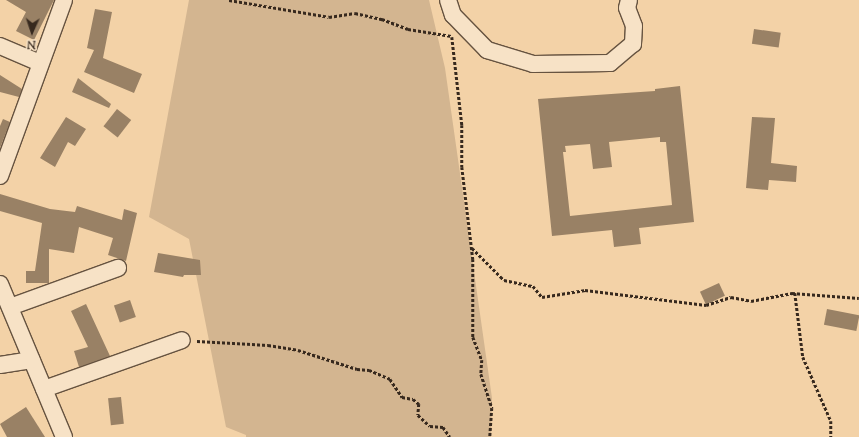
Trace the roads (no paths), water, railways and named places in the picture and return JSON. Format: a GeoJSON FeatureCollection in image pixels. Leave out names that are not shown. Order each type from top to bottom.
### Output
{"type":"FeatureCollection","features":[{"type":"Feature","properties":{"kind":"street"},"geometry":{"type":"LineString","coordinates":[[0,176],[64,0]]}},
{"type":"Feature","properties":{"kind":"street"},"geometry":{"type":"LineString","coordinates":[[451,7],[487,50],[533,64],[610,63],[633,44],[634,26],[627,8],[629,0]]}},
{"type":"Feature","properties":{"kind":"street"},"geometry":{"type":"LineString","coordinates":[[0,46],[40,63]]}},
{"type":"Feature","properties":{"kind":"street"},"geometry":{"type":"LineString","coordinates":[[10,308],[118,268]]}},
{"type":"Feature","properties":{"kind":"street"},"geometry":{"type":"LineString","coordinates":[[0,284],[64,437]]}},
{"type":"Feature","properties":{"kind":"street"},"geometry":{"type":"LineString","coordinates":[[44,389],[182,340]]}},
{"type":"Feature","properties":{"kind":"street"},"geometry":{"type":"LineString","coordinates":[[0,365],[32,360]]}}]}
